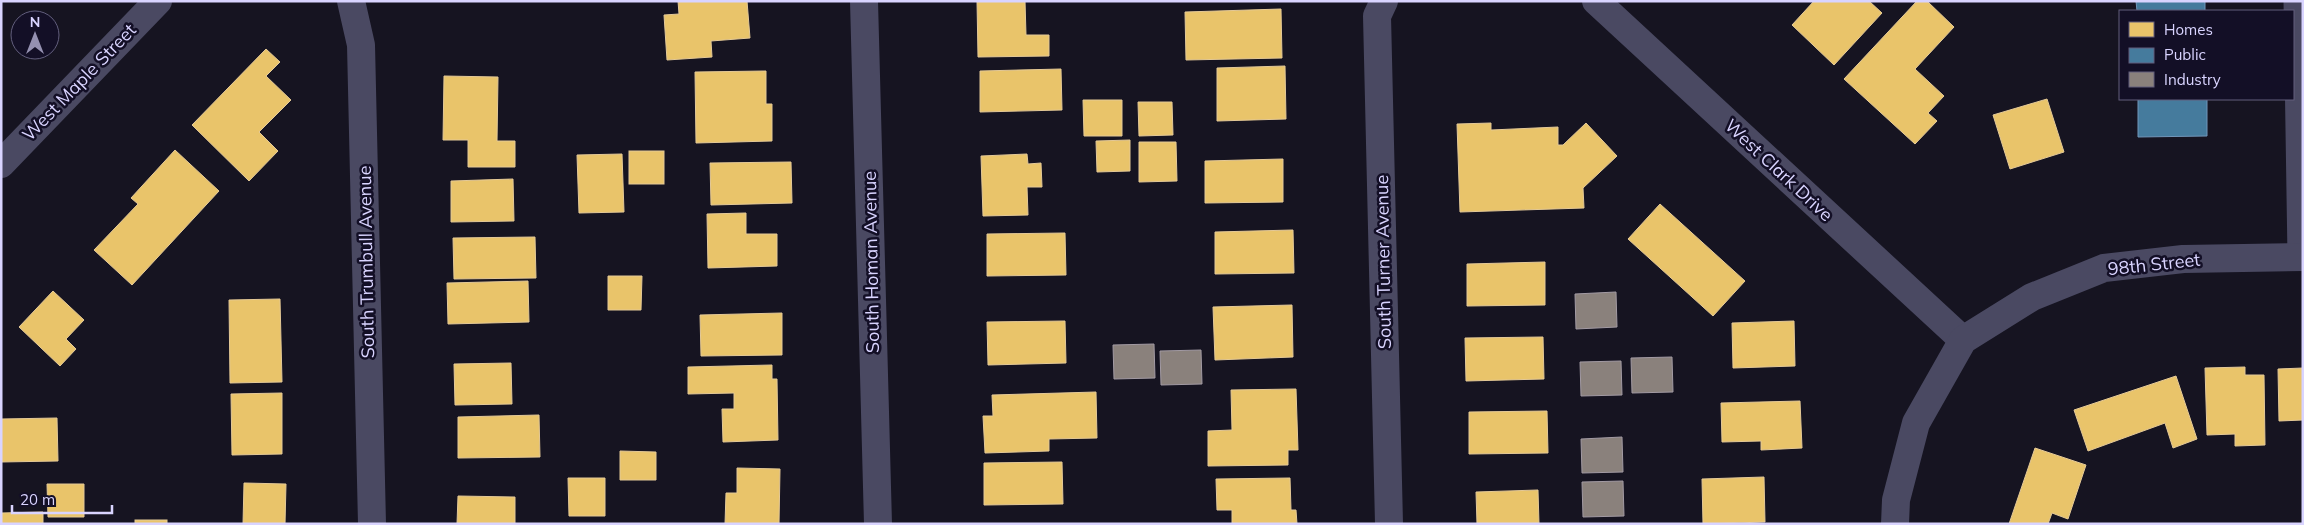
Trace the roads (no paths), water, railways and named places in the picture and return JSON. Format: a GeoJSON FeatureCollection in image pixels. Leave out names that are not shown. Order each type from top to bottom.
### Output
{"type":"FeatureCollection","features":[{"type":"Feature","properties":{"kind":"street","name":"West Maple Street"},"geometry":{"type":"LineString","coordinates":[[1,164],[158,1]]}},
{"type":"Feature","properties":{"kind":"street","name":"South Trumbull Avenue"},"geometry":{"type":"LineString","coordinates":[[351,1],[361,45],[372,524]]}},
{"type":"Feature","properties":{"kind":"street","name":"South Homan Avenue"},"geometry":{"type":"LineString","coordinates":[[864,1],[878,524]]}},
{"type":"Feature","properties":{"kind":"street","name":"South Turner Avenue"},"geometry":{"type":"LineString","coordinates":[[1384,1],[1377,16],[1389,524]]}},
{"type":"Feature","properties":{"kind":"street","name":"West Clark Drive"},"geometry":{"type":"LineString","coordinates":[[1596,1],[1963,340]]}},
{"type":"Feature","properties":{"kind":"street","name":"98th Street"},"geometry":{"type":"LineString","coordinates":[[1963,340],[2032,298],[2104,268],[2183,259],[2300,257]]}},
{"type":"Feature","properties":{"kind":"street"},"geometry":{"type":"LineString","coordinates":[[1895,524],[1896,500],[1916,423],[1963,340]]}},
{"type":"Feature","properties":{"kind":"lane"},"geometry":{"type":"LineString","coordinates":[[2294,38],[2300,257]]}}]}
